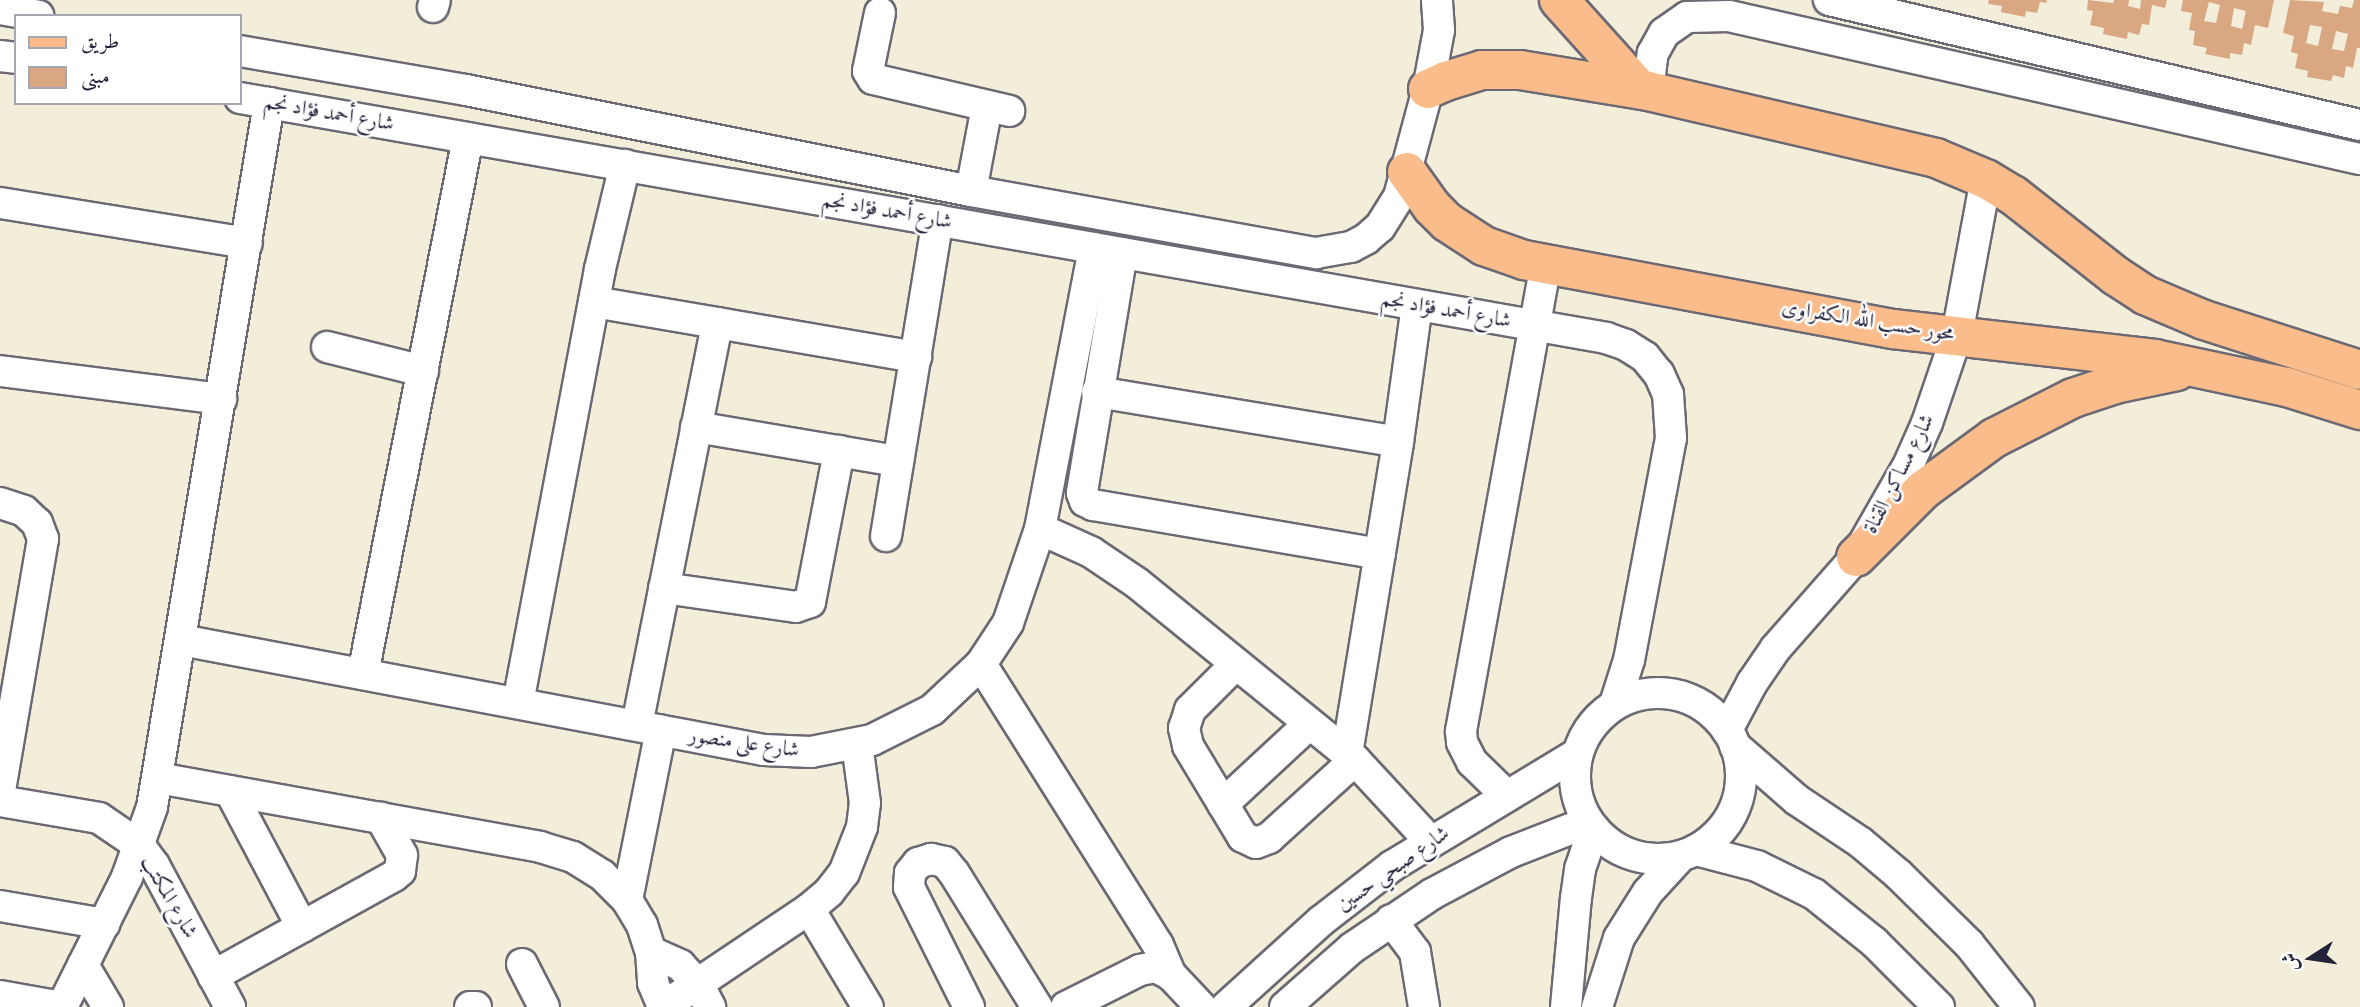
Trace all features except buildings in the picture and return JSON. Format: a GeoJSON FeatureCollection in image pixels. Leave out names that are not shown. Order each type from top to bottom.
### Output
{"type":"FeatureCollection","features":[{"type":"Feature","properties":{"kind":"main road"},"geometry":{"type":"LineString","coordinates":[[1559,0],[1644,90]]}},
{"type":"Feature","properties":{"kind":"main road"},"geometry":{"type":"LineString","coordinates":[[1428,89],[1463,75],[1501,69],[1644,90],[1936,158],[1986,179],[2146,295],[2204,320],[2360,370]]}},
{"type":"Feature","properties":{"kind":"main road","name":"محور حسب الله الكفراوى"},"geometry":{"type":"LineString","coordinates":[[1407,172],[1432,207],[1465,235],[1504,254],[1893,329],[2069,347],[2201,367],[2287,387],[2360,410]]}},
{"type":"Feature","properties":{"kind":"main road"},"geometry":{"type":"LineString","coordinates":[[1856,557],[1940,476],[1994,438],[2032,416],[2115,384],[2201,367]]}},
{"type":"Feature","properties":{"kind":"street","name":"شارع أحمد فؤاد نجم"},"geometry":{"type":"LineString","coordinates":[[242,51],[466,90],[971,191],[1316,253],[1351,247],[1380,228],[1399,197],[1428,89],[1439,30],[1437,0]]}},
{"type":"Feature","properties":{"kind":"street"},"geometry":{"type":"LineString","coordinates":[[1829,0],[1880,5],[2360,125]]}},
{"type":"Feature","properties":{"kind":"street"},"geometry":{"type":"LineString","coordinates":[[0,9],[27,14]]}},
{"type":"Feature","properties":{"kind":"street"},"geometry":{"type":"LineString","coordinates":[[880,13],[869,71],[873,79],[998,108],[971,191]]}},
{"type":"Feature","properties":{"kind":"street"},"geometry":{"type":"LineString","coordinates":[[1644,90],[1653,53],[1664,33],[1687,18],[1700,15],[1729,16],[2360,159]]}},
{"type":"Feature","properties":{"kind":"street","name":"شارع أحمد فؤاد نجم"},"geometry":{"type":"LineString","coordinates":[[254,100],[1535,326]]}},
{"type":"Feature","properties":{"kind":"street"},"geometry":{"type":"LineString","coordinates":[[0,996],[62,1007],[139,846],[158,778],[247,243],[254,100]]}},
{"type":"Feature","properties":{"kind":"street"},"geometry":{"type":"LineString","coordinates":[[363,674],[468,138]]}},
{"type":"Feature","properties":{"kind":"street"},"geometry":{"type":"LineString","coordinates":[[518,703],[594,302],[625,165]]}},
{"type":"Feature","properties":{"kind":"street","name":"شارع مساكن القناة"},"geometry":{"type":"LineString","coordinates":[[1731,738],[1752,683],[1776,648],[1856,557],[1908,466],[1927,423],[1957,335],[1986,179]]}},
{"type":"Feature","properties":{"kind":"street"},"geometry":{"type":"LineString","coordinates":[[0,203],[247,243]]}},
{"type":"Feature","properties":{"kind":"street"},"geometry":{"type":"LineString","coordinates":[[886,536],[938,220]]}},
{"type":"Feature","properties":{"kind":"street"},"geometry":{"type":"LineString","coordinates":[[1108,250],[1097,392],[1082,493],[1088,504],[1380,554]]}},
{"type":"Feature","properties":{"kind":"street","name":"شارع على منصور"},"geometry":{"type":"LineString","coordinates":[[181,640],[764,750],[811,752],[857,744],[932,710],[981,664],[1008,622],[1040,529],[1108,250]]}},
{"type":"Feature","properties":{"kind":"street"},"geometry":{"type":"LineString","coordinates":[[1507,796],[1472,762],[1462,743],[1461,731],[1546,264]]}},
{"type":"Feature","properties":{"kind":"street"},"geometry":{"type":"LineString","coordinates":[[594,302],[916,357]]}},
{"type":"Feature","properties":{"kind":"street"},"geometry":{"type":"LineString","coordinates":[[1236,664],[1190,710],[1184,728],[1188,746],[1243,837],[1248,841],[1263,842],[1351,757],[1417,305]]}},
{"type":"Feature","properties":{"kind":"street"},"geometry":{"type":"LineString","coordinates":[[627,900],[664,587],[717,323]]}},
{"type":"Feature","properties":{"kind":"street"},"geometry":{"type":"LineString","coordinates":[[1535,326],[1606,338],[1626,345],[1652,366],[1668,394],[1671,438],[1629,660],[1615,704]]}},
{"type":"Feature","properties":{"kind":"street"},"geometry":{"type":"LineString","coordinates":[[327,347],[423,371]]}},
{"type":"Feature","properties":{"kind":"street"},"geometry":{"type":"LineString","coordinates":[[0,371],[221,399]]}},
{"type":"Feature","properties":{"kind":"street"},"geometry":{"type":"LineString","coordinates":[[1097,392],[1398,442]]}},
{"type":"Feature","properties":{"kind":"street"},"geometry":{"type":"LineString","coordinates":[[696,427],[898,461]]}},
{"type":"Feature","properties":{"kind":"street"},"geometry":{"type":"LineString","coordinates":[[664,587],[796,607],[810,602],[839,451]]}},
{"type":"Feature","properties":{"kind":"street"},"geometry":{"type":"LineString","coordinates":[[0,503],[24,510],[37,523],[43,539],[12,660],[0,791]]}},
{"type":"Feature","properties":{"kind":"street"},"geometry":{"type":"LineString","coordinates":[[1040,529],[1067,540],[1115,567],[1351,757],[1430,841]]}},
{"type":"Feature","properties":{"kind":"street"},"geometry":{"type":"LineString","coordinates":[[981,664],[1158,945],[1171,975]]}},
{"type":"Feature","properties":{"kind":"street"},"geometry":{"type":"LineString","coordinates":[[1939,1007],[1874,942],[1814,894],[1757,866],[1688,853],[1661,859],[1623,852],[1591,825],[1576,789],[1577,754],[1592,726],[1615,704],[1632,697],[1667,693],[1701,705],[1731,738],[1797,800],[1860,842],[1898,874],[1969,944],[2020,1007]]}},
{"type":"Feature","properties":{"kind":"street"},"geometry":{"type":"LineString","coordinates":[[1223,804],[1310,724]]}},
{"type":"Feature","properties":{"kind":"street"},"geometry":{"type":"LineString","coordinates":[[1597,1007],[1619,938],[1648,892],[1688,853],[1723,828],[1732,813],[1741,780],[1731,738]]}},
{"type":"Feature","properties":{"kind":"street"},"geometry":{"type":"LineString","coordinates":[[158,778],[540,847],[573,857],[602,875],[627,900],[642,925],[651,952],[653,983],[663,1007],[704,995],[829,892],[844,873],[862,827],[865,803],[857,744]]}},
{"type":"Feature","properties":{"kind":"street","name":"شارع صبحي حسين"},"geometry":{"type":"LineString","coordinates":[[1226,1007],[1356,892],[1430,841],[1577,754]]}},
{"type":"Feature","properties":{"kind":"street"},"geometry":{"type":"LineString","coordinates":[[230,791],[302,927]]}},
{"type":"Feature","properties":{"kind":"street","name":"شارع المكتب"},"geometry":{"type":"LineString","coordinates":[[0,801],[99,818],[139,846],[154,864],[230,1007]]}},
{"type":"Feature","properties":{"kind":"street"},"geometry":{"type":"LineString","coordinates":[[213,976],[400,871],[402,855],[381,818]]}},
{"type":"Feature","properties":{"kind":"street"},"geometry":{"type":"LineString","coordinates":[[1566,1007],[1577,888],[1591,825]]}},
{"type":"Feature","properties":{"kind":"street","name":"شارع صبحي حسين"},"geometry":{"type":"LineString","coordinates":[[1285,1007],[1315,978],[1391,920],[1432,894],[1511,852],[1591,825]]}},
{"type":"Feature","properties":{"kind":"street"},"geometry":{"type":"LineString","coordinates":[[969,1007],[908,887],[910,873],[918,863],[931,859],[945,862],[954,873],[1037,1007]]}},
{"type":"Feature","properties":{"kind":"street"},"geometry":{"type":"LineString","coordinates":[[0,906],[104,924]]}},
{"type":"Feature","properties":{"kind":"street"},"geometry":{"type":"LineString","coordinates":[[809,909],[868,1007]]}},
{"type":"Feature","properties":{"kind":"street"},"geometry":{"type":"LineString","coordinates":[[1391,920],[1415,952],[1424,1007]]}},
{"type":"Feature","properties":{"kind":"street"},"geometry":{"type":"LineString","coordinates":[[651,952],[680,965],[704,995]]}},
{"type":"Feature","properties":{"kind":"street"},"geometry":{"type":"LineString","coordinates":[[522,964],[544,1007]]}},
{"type":"Feature","properties":{"kind":"street"},"geometry":{"type":"LineString","coordinates":[[83,965],[108,1007]]}},
{"type":"Feature","properties":{"kind":"street"},"geometry":{"type":"LineString","coordinates":[[1066,1007],[1147,968],[1156,967],[1171,975],[1201,1007]]}},
{"type":"Feature","properties":{"kind":"street"},"geometry":{"type":"LineString","coordinates":[[470,1007],[476,1007]]}}]}
